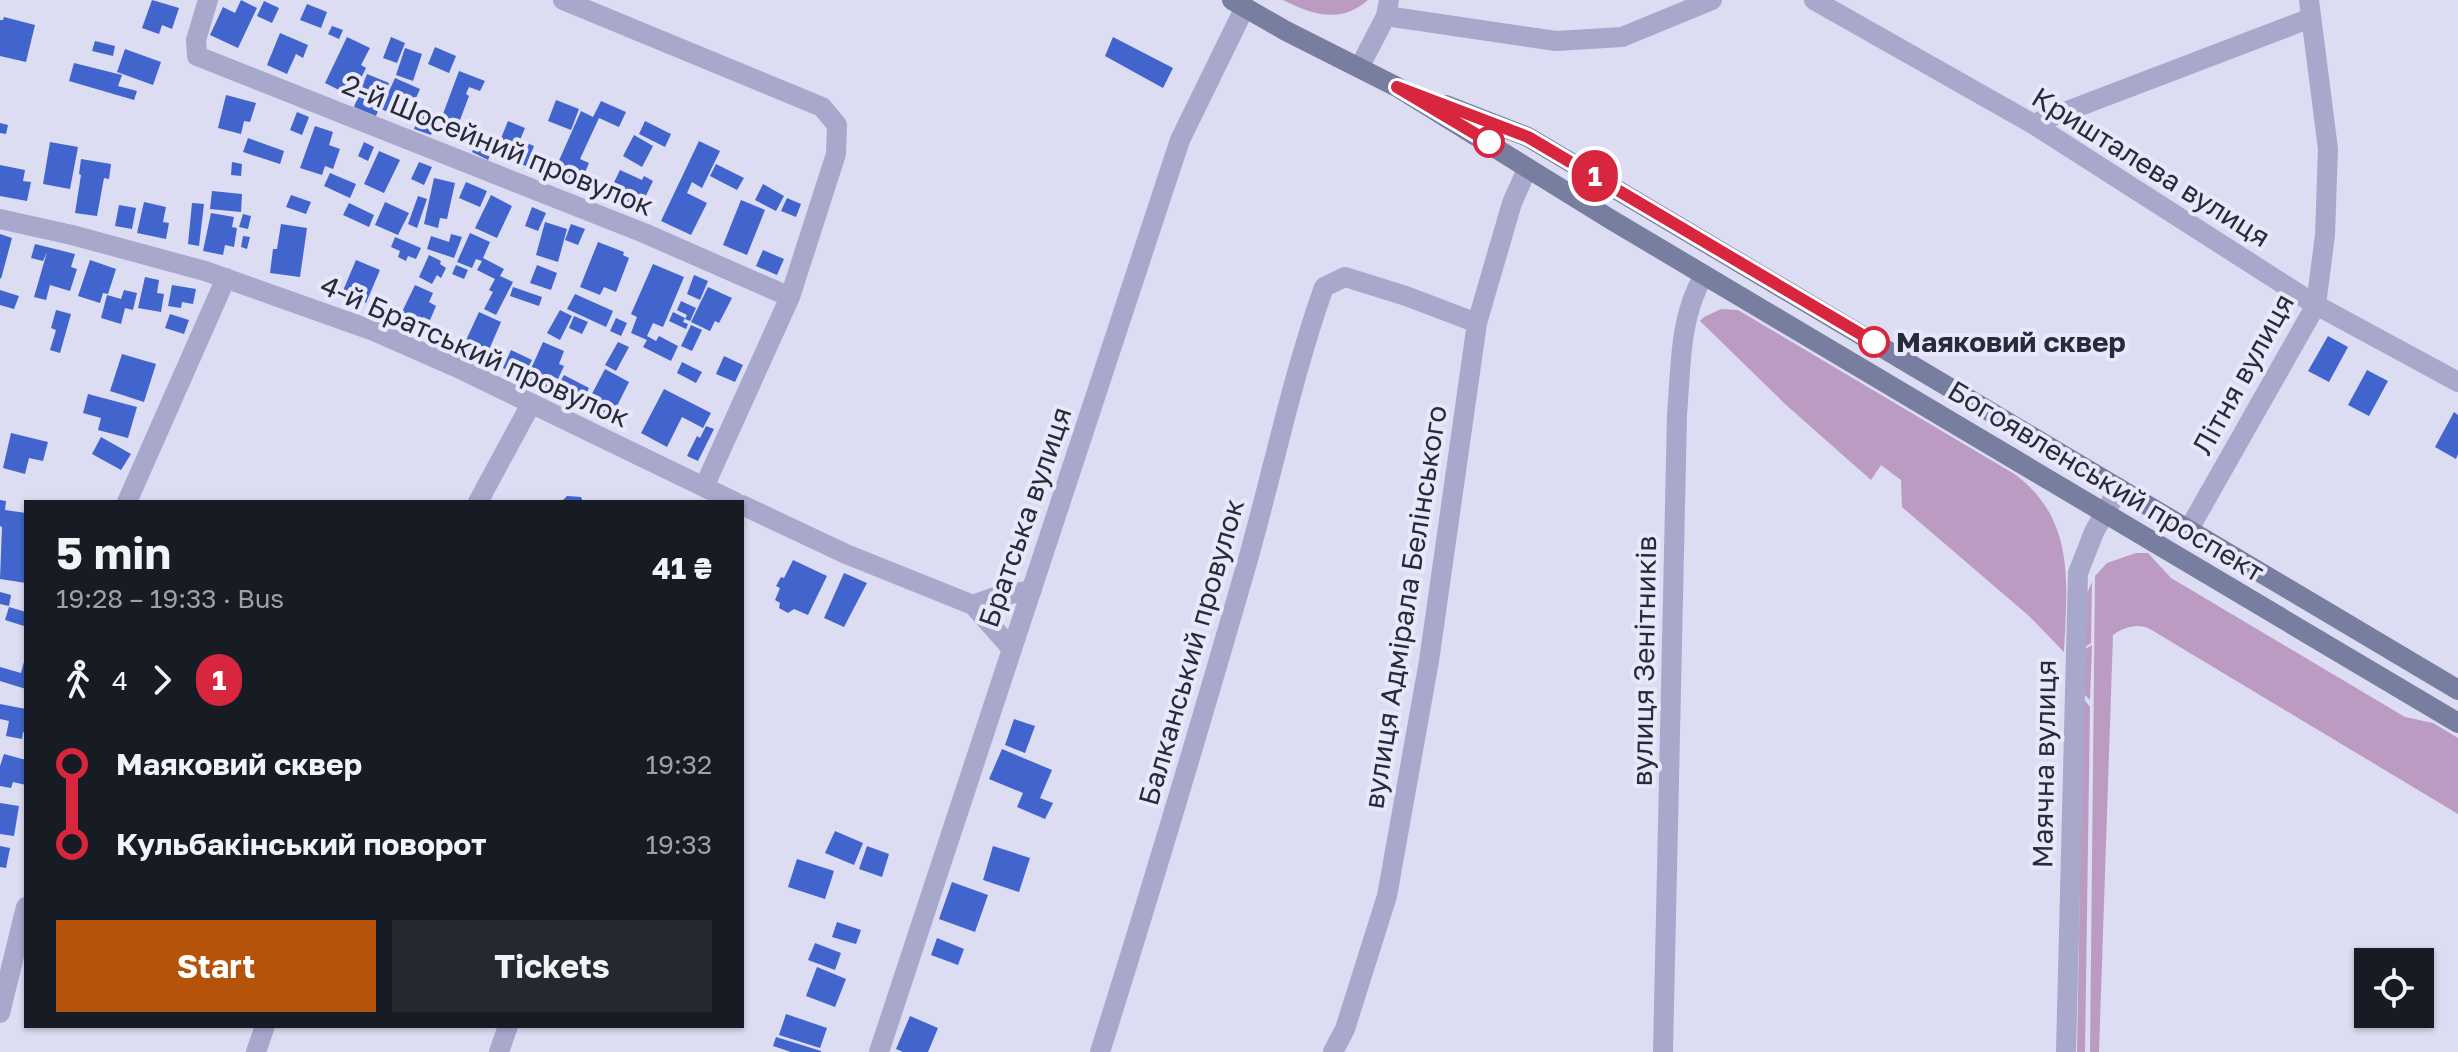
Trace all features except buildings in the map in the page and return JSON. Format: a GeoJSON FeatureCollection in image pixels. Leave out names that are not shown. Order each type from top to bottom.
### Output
{"type":"FeatureCollection","features":[{"type":"Feature","properties":{"kind":"main road","name":"Богоявленський проспект"},"geometry":{"type":"LineString","coordinates":[[1238,4],[1397,87],[1489,142],[1527,169],[2458,723]]}},
{"type":"Feature","properties":{"kind":"main road","name":"Богоявленський проспект"},"geometry":{"type":"LineString","coordinates":[[1397,87],[1528,137],[2458,690]]}},
{"type":"Feature","properties":{"kind":"street","name":"2-й Шосейний провулок"},"geometry":{"type":"LineString","coordinates":[[208,0],[196,40],[197,56],[644,233],[790,297]]}},
{"type":"Feature","properties":{"kind":"street"},"geometry":{"type":"LineString","coordinates":[[563,0],[822,107],[837,125],[836,154],[790,297],[704,487]]}},
{"type":"Feature","properties":{"kind":"street"},"geometry":{"type":"LineString","coordinates":[[1359,68],[1388,8],[1556,41],[1622,37],[1684,5],[1712,0]]}},
{"type":"Feature","properties":{"kind":"street","name":"Кришталева вулиця"},"geometry":{"type":"LineString","coordinates":[[1814,0],[2033,124],[2316,305],[2458,382]]}},
{"type":"Feature","properties":{"kind":"street","name":"Братська вулиця"},"geometry":{"type":"LineString","coordinates":[[879,1052],[1180,140],[1238,4]]}},
{"type":"Feature","properties":{"kind":"street"},"geometry":{"type":"LineString","coordinates":[[2033,124],[2310,9]]}},
{"type":"Feature","properties":{"kind":"street","name":"Літня вулиця"},"geometry":{"type":"LineString","coordinates":[[2189,529],[2316,305],[2325,235],[2328,149],[2310,9]]}},
{"type":"Feature","properties":{"kind":"street","name":"вулиця Адмірала Белінського"},"geometry":{"type":"LineString","coordinates":[[1333,1052],[1345,1029],[1387,896],[1429,661],[1477,323],[1515,194],[1527,169]]}},
{"type":"Feature","properties":{"kind":"street","name":"4-й Братський провулок"},"geometry":{"type":"LineString","coordinates":[[0,219],[72,235],[226,278],[374,331],[731,500]]}},
{"type":"Feature","properties":{"kind":"street","name":"вулиця Зенітників"},"geometry":{"type":"LineString","coordinates":[[1663,1052],[1677,415],[1685,318],[1704,275]]}},
{"type":"Feature","properties":{"kind":"street","name":"Балканський провулок"},"geometry":{"type":"LineString","coordinates":[[1100,1052],[1247,561],[1309,331],[1324,287],[1345,277],[1477,323]]}},
{"type":"Feature","properties":{"kind":"street"},"geometry":{"type":"LineString","coordinates":[[128,500],[226,278]]}},
{"type":"Feature","properties":{"kind":"street"},"geometry":{"type":"LineString","coordinates":[[479,500],[531,404]]}},
{"type":"Feature","properties":{"kind":"street","name":"Маячна вулиця"},"geometry":{"type":"LineString","coordinates":[[2066,1052],[2078,573],[2094,532],[2119,488]]}},
{"type":"Feature","properties":{"kind":"street"},"geometry":{"type":"LineString","coordinates":[[744,506],[846,554],[973,605],[1011,648]]}},
{"type":"Feature","properties":{"kind":"street"},"geometry":{"type":"LineString","coordinates":[[973,605],[1032,590]]}},
{"type":"Feature","properties":{"kind":"street"},"geometry":{"type":"LineString","coordinates":[[0,1013],[24,915]]}},
{"type":"Feature","properties":{"kind":"street"},"geometry":{"type":"LineString","coordinates":[[256,1052],[264,1028]]}},
{"type":"Feature","properties":{"kind":"street"},"geometry":{"type":"LineString","coordinates":[[499,1052],[507,1028]]}},
{"type":"Feature","properties":{"kind":"shaded area"},"geometry":{"type":"Polygon","coordinates":[[[1283,0],[1368,0],[1347,12],[1326,15],[1283,0]]]}},
{"type":"Feature","properties":{"kind":"shaded area","name":"Маяковий сквер"},"geometry":{"type":"Polygon","coordinates":[[[1721,309],[1738,310],[2016,475],[2035,493],[2049,512],[2064,555],[2064,652],[2029,616],[1902,507],[1901,480],[1881,465],[1871,480],[1785,404],[1700,321],[1721,309]]]}},
{"type":"Feature","properties":{"kind":"shaded area"},"geometry":{"type":"Polygon","coordinates":[[[2136,553],[2148,553],[2171,578],[2405,717],[2433,723],[2458,738],[2458,814],[2150,629],[2136,626],[2117,632],[2113,635],[2099,1052],[2090,1052],[2095,576],[2107,563],[2136,553]]]}},
{"type":"Feature","properties":{"kind":"shaded area"},"geometry":{"type":"Polygon","coordinates":[[[2092,582],[2091,643],[2085,647],[2086,596],[2092,582]]]}},
{"type":"Feature","properties":{"kind":"shaded area"},"geometry":{"type":"Polygon","coordinates":[[[2092,645],[2090,700],[2083,693],[2084,650],[2092,645]]]}},
{"type":"Feature","properties":{"kind":"shaded area"},"geometry":{"type":"Polygon","coordinates":[[[2083,698],[2090,707],[2085,1052],[2077,1052],[2083,698]]]}},
{"type":"Feature","properties":{"kind":"bus line","name":"1"},"geometry":{"type":"LineString","coordinates":[[1489,142],[1397,87],[1528,137],[1874,342]]}},
{"type":"Feature","properties":{"kind":"place","name":"Маяковий сквер"},"geometry":{"type":"Point","coordinates":[1874,342]}}]}
